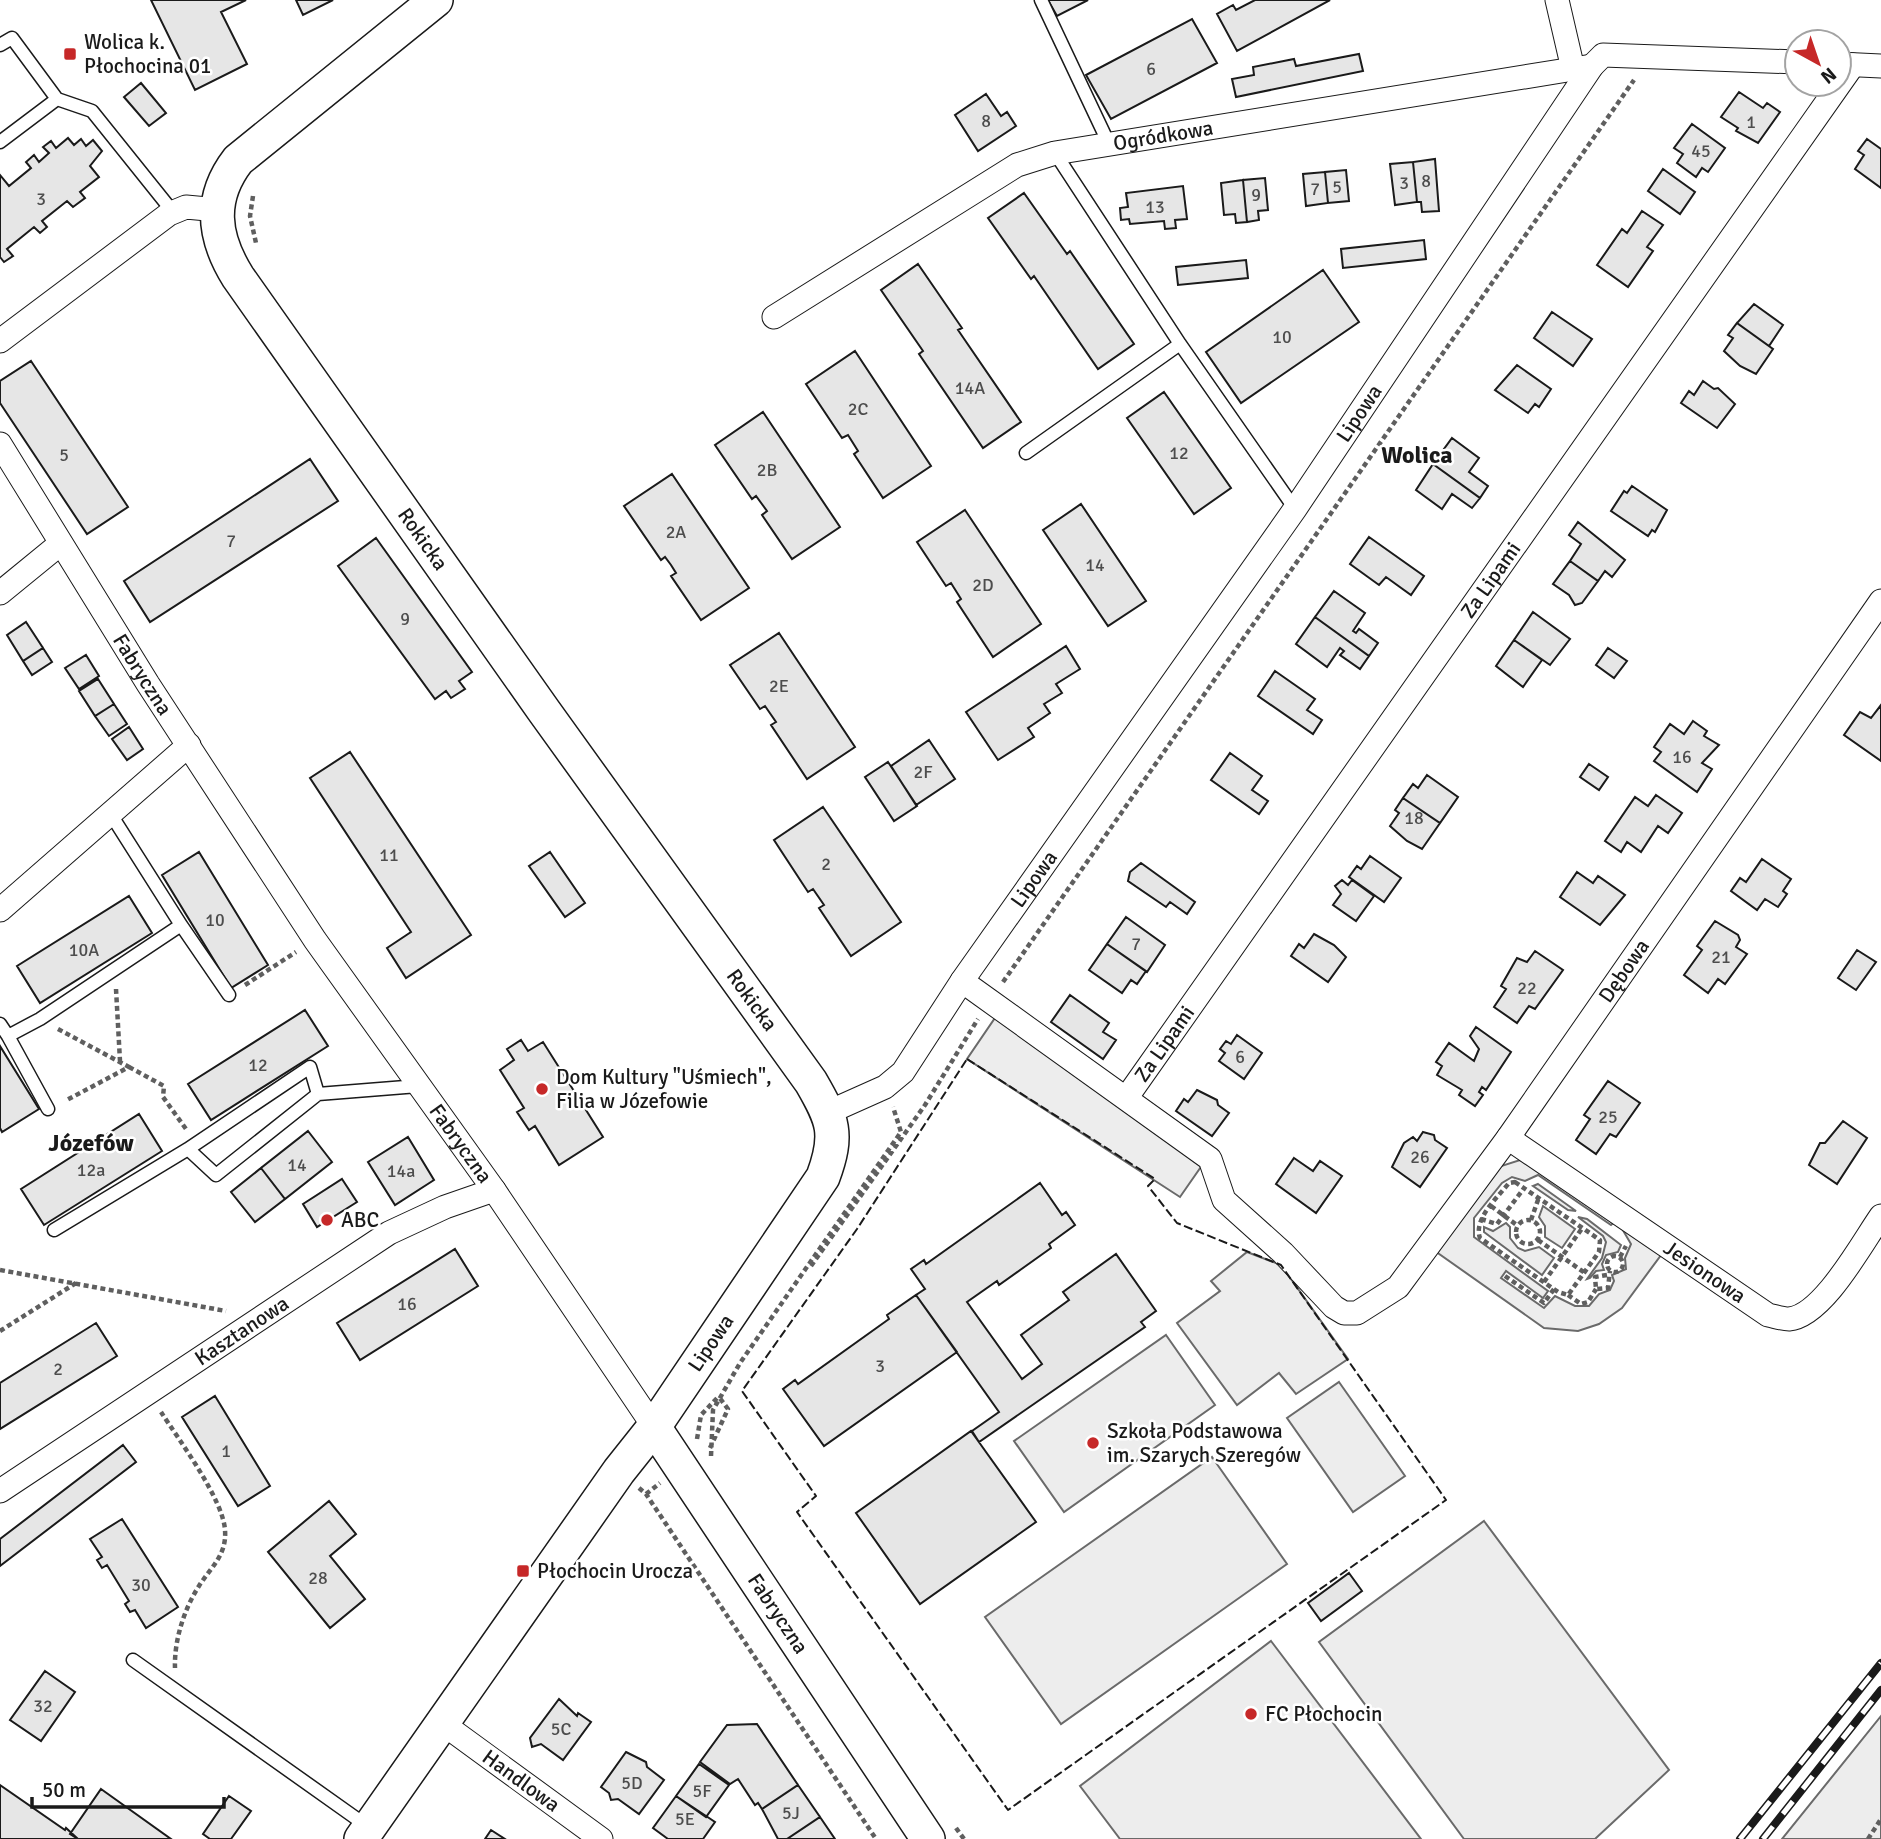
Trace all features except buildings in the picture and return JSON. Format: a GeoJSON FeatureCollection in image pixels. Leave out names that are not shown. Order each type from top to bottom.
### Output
{"type":"FeatureCollection","features":[{"type":"Feature","properties":{"kind":"main road","name":"Rokicka"},"geometry":{"type":"LineString","coordinates":[[436,0],[238,160],[224,183],[218,211],[219,241],[238,277],[544,711],[811,1082],[828,1112]]}},
{"type":"Feature","properties":{"kind":"main road","name":"Lipowa"},"geometry":{"type":"LineString","coordinates":[[365,1833],[619,1471],[654,1427],[823,1177],[834,1134],[828,1112]]}},
{"type":"Feature","properties":{"kind":"main road","name":"Fabryczna"},"geometry":{"type":"LineString","coordinates":[[654,1427],[939,1828]]}},
{"type":"Feature","properties":{"kind":"street"},"geometry":{"type":"LineString","coordinates":[[1557,0],[1583,68],[1602,55],[1783,62]]}},
{"type":"Feature","properties":{"kind":"street"},"geometry":{"type":"LineString","coordinates":[[1853,64],[1881,65]]}},
{"type":"Feature","properties":{"kind":"street","name":"Ogródkowa"},"geometry":{"type":"LineString","coordinates":[[774,317],[1017,165],[1055,153],[1583,68]]}},
{"type":"Feature","properties":{"kind":"street","name":"Lipowa"},"geometry":{"type":"LineString","coordinates":[[828,1112],[880,1090],[903,1072],[962,981],[1295,509],[1583,68]]}},
{"type":"Feature","properties":{"kind":"street","name":"Za Lipami"},"geometry":{"type":"LineString","coordinates":[[1127,1097],[1822,98]]}},
{"type":"Feature","properties":{"kind":"street"},"geometry":{"type":"LineString","coordinates":[[0,341],[173,212],[186,207],[218,211]]}},
{"type":"Feature","properties":{"kind":"street","name":"Fabryczna"},"geometry":{"type":"LineString","coordinates":[[0,443],[60,544],[315,940],[494,1190],[654,1427]]}},
{"type":"Feature","properties":{"kind":"street"},"geometry":{"type":"LineString","coordinates":[[0,593],[60,544]]}},
{"type":"Feature","properties":{"kind":"street","name":"Dębowa"},"geometry":{"type":"LineString","coordinates":[[1127,1097],[1210,1159],[1224,1200],[1283,1253],[1334,1307],[1344,1313],[1357,1312],[1372,1306],[1398,1287],[1507,1138],[1881,601]]}},
{"type":"Feature","properties":{"kind":"street"},"geometry":{"type":"LineString","coordinates":[[0,910],[189,746]]}},
{"type":"Feature","properties":{"kind":"street"},"geometry":{"type":"LineString","coordinates":[[962,981],[1127,1097]]}},
{"type":"Feature","properties":{"kind":"street","name":"Jesionowa"},"geometry":{"type":"LineString","coordinates":[[1507,1138],[1768,1315],[1787,1319],[1802,1315],[1821,1301],[1881,1216]]}},
{"type":"Feature","properties":{"kind":"street","name":"Kasztanowa"},"geometry":{"type":"LineString","coordinates":[[0,1491],[258,1317],[389,1233],[445,1207],[494,1190]]}},
{"type":"Feature","properties":{"kind":"street","name":"Handlowa"},"geometry":{"type":"LineString","coordinates":[[442,1723],[601,1839]]}},
{"type":"Feature","properties":{"kind":"lane"},"geometry":{"type":"LineString","coordinates":[[1041,0],[1110,144]]}},
{"type":"Feature","properties":{"kind":"lane"},"geometry":{"type":"LineString","coordinates":[[0,45],[12,38],[57,99],[92,111],[173,212]]}},
{"type":"Feature","properties":{"kind":"lane"},"geometry":{"type":"LineString","coordinates":[[0,142],[57,99]]}},
{"type":"Feature","properties":{"kind":"lane"},"geometry":{"type":"LineString","coordinates":[[1055,153],[1180,344],[1295,509]]}},
{"type":"Feature","properties":{"kind":"lane"},"geometry":{"type":"LineString","coordinates":[[1026,453],[1180,344]]}},
{"type":"Feature","properties":{"kind":"lane"},"geometry":{"type":"LineString","coordinates":[[110,813],[229,995]]}},
{"type":"Feature","properties":{"kind":"lane"},"geometry":{"type":"LineString","coordinates":[[8,1036],[40,1019],[181,925]]}},
{"type":"Feature","properties":{"kind":"lane"},"geometry":{"type":"LineString","coordinates":[[0,1024],[48,1109]]}},
{"type":"Feature","properties":{"kind":"lane"},"geometry":{"type":"LineString","coordinates":[[54,1230],[193,1146],[310,1067],[318,1094]]}},
{"type":"Feature","properties":{"kind":"lane"},"geometry":{"type":"LineString","coordinates":[[193,1146],[216,1175],[318,1094],[418,1086]]}},
{"type":"Feature","properties":{"kind":"lane"},"geometry":{"type":"LineString","coordinates":[[133,1660],[365,1833]]}},
{"type":"Feature","properties":{"kind":"path"},"geometry":{"type":"LineString","coordinates":[[646,1494],[695,1455],[701,1415],[730,1380],[925,1105],[990,1001],[1651,57]]}},
{"type":"Feature","properties":{"kind":"path"},"geometry":{"type":"LineString","coordinates":[[253,191],[250,216],[257,251]]}},
{"type":"Feature","properties":{"kind":"path"},"geometry":{"type":"LineString","coordinates":[[229,995],[315,940]]}},
{"type":"Feature","properties":{"kind":"path"},"geometry":{"type":"LineString","coordinates":[[116,970],[120,1062]]}},
{"type":"Feature","properties":{"kind":"path"},"geometry":{"type":"LineString","coordinates":[[40,1019],[164,1086],[163,1097],[193,1146]]}},
{"type":"Feature","properties":{"kind":"path"},"geometry":{"type":"LineString","coordinates":[[48,1109],[129,1067]]}},
{"type":"Feature","properties":{"kind":"path"},"geometry":{"type":"LineString","coordinates":[[713,1466],[709,1448],[713,1410],[730,1380],[901,1132],[895,1110],[880,1090]]}},
{"type":"Feature","properties":{"kind":"path"},"geometry":{"type":"LineString","coordinates":[[1567,1295],[1585,1273],[1601,1245],[1583,1227],[1539,1197],[1527,1184],[1508,1183],[1480,1217],[1480,1238],[1554,1289],[1581,1304],[1587,1302],[1596,1289]]}},
{"type":"Feature","properties":{"kind":"path"},"geometry":{"type":"LineString","coordinates":[[1480,1217],[1492,1225],[1505,1216],[1527,1184]]}},
{"type":"Feature","properties":{"kind":"path"},"geometry":{"type":"LineString","coordinates":[[1518,1226],[1531,1220],[1539,1197]]}},
{"type":"Feature","properties":{"kind":"path"},"geometry":{"type":"LineString","coordinates":[[1491,1206],[1518,1226]]}},
{"type":"Feature","properties":{"kind":"path"},"geometry":{"type":"LineString","coordinates":[[1531,1220],[1539,1228],[1538,1240]]}},
{"type":"Feature","properties":{"kind":"path"},"geometry":{"type":"LineString","coordinates":[[1518,1226],[1518,1239],[1524,1244],[1538,1240]]}},
{"type":"Feature","properties":{"kind":"path"},"geometry":{"type":"LineString","coordinates":[[1544,1282],[1583,1227]]}},
{"type":"Feature","properties":{"kind":"path"},"geometry":{"type":"LineString","coordinates":[[1538,1240],[1585,1273]]}},
{"type":"Feature","properties":{"kind":"path"},"geometry":{"type":"LineString","coordinates":[[0,1270],[258,1317]]}},
{"type":"Feature","properties":{"kind":"path"},"geometry":{"type":"LineString","coordinates":[[1577,1283],[1593,1282],[1599,1275],[1608,1273],[1608,1288],[1596,1289]]}},
{"type":"Feature","properties":{"kind":"path"},"geometry":{"type":"LineString","coordinates":[[1505,1276],[1544,1303],[1554,1289]]}},
{"type":"Feature","properties":{"kind":"path"},"geometry":{"type":"LineString","coordinates":[[1593,1282],[1596,1289]]}},
{"type":"Feature","properties":{"kind":"path"},"geometry":{"type":"LineString","coordinates":[[0,1331],[76,1283]]}},
{"type":"Feature","properties":{"kind":"path"},"geometry":{"type":"LineString","coordinates":[[148,1391],[213,1495],[226,1529],[223,1554],[198,1587],[184,1618],[175,1650],[178,1692]]}},
{"type":"Feature","properties":{"kind":"path"},"geometry":{"type":"LineString","coordinates":[[619,1471],[646,1494],[876,1839]]}},
{"type":"Feature","properties":{"kind":"path"},"geometry":{"type":"LineString","coordinates":[[1868,1839],[1881,1819]]}},
{"type":"Feature","properties":{"kind":"path"},"geometry":{"type":"LineString","coordinates":[[939,1828],[964,1839]]}},
{"type":"Feature","properties":{"kind":"shaded area"},"geometry":{"type":"Polygon","coordinates":[[[999,1012],[1205,1161],[1180,1197],[967,1059],[999,1012]]]}},
{"type":"Feature","properties":{"kind":"shaded area"},"geometry":{"type":"Polygon","coordinates":[[[1520,1160],[1618,1219],[1611,1225],[1538,1175],[1525,1181],[1512,1177],[1502,1183],[1474,1218],[1474,1237],[1548,1291],[1543,1298],[1506,1271],[1501,1278],[1544,1308],[1555,1296],[1575,1306],[1589,1306],[1599,1294],[1610,1290],[1614,1281],[1612,1275],[1626,1269],[1625,1258],[1631,1244],[1621,1227],[1664,1251],[1622,1308],[1599,1324],[1578,1331],[1544,1328],[1435,1251],[1495,1168],[1520,1160]]]}},
{"type":"Feature","properties":{"kind":"shaded area"},"geometry":{"type":"Polygon","coordinates":[[[1538,1184],[1576,1211],[1568,1210],[1533,1186],[1538,1184]]]}},
{"type":"Feature","properties":{"kind":"shaded area"},"geometry":{"type":"Polygon","coordinates":[[[1543,1206],[1575,1229],[1562,1248],[1545,1237],[1545,1226],[1539,1217],[1543,1206]]]}},
{"type":"Feature","properties":{"kind":"shaded area"},"geometry":{"type":"Polygon","coordinates":[[[1578,1217],[1587,1219],[1621,1245],[1618,1252],[1606,1255],[1602,1264],[1604,1270],[1596,1271],[1587,1279],[1602,1258],[1606,1242],[1603,1236],[1578,1217]]]}},
{"type":"Feature","properties":{"kind":"shaded area"},"geometry":{"type":"Polygon","coordinates":[[[1506,1223],[1510,1227],[1510,1238],[1518,1248],[1525,1251],[1539,1247],[1554,1258],[1542,1275],[1484,1232],[1484,1227],[1493,1231],[1506,1223]]]}},
{"type":"Feature","properties":{"kind":"shaded area"},"geometry":{"type":"Polygon","coordinates":[[[1247,1252],[1281,1265],[1348,1359],[1296,1394],[1279,1373],[1237,1405],[1177,1323],[1220,1291],[1211,1281],[1247,1252]]]}},
{"type":"Feature","properties":{"kind":"shaded area"},"geometry":{"type":"Polygon","coordinates":[[[1166,1335],[1215,1405],[1064,1512],[1014,1441],[1166,1335]]]}},
{"type":"Feature","properties":{"kind":"shaded area"},"geometry":{"type":"Polygon","coordinates":[[[1339,1382],[1405,1476],[1353,1512],[1287,1418],[1339,1382]]]}},
{"type":"Feature","properties":{"kind":"shaded area"},"geometry":{"type":"Polygon","coordinates":[[[1212,1457],[1287,1564],[1061,1724],[985,1617],[1212,1457]]]}},
{"type":"Feature","properties":{"kind":"shaded area"},"geometry":{"type":"Polygon","coordinates":[[[1484,1521],[1669,1770],[1595,1839],[1464,1839],[1319,1642],[1484,1521]]]}},
{"type":"Feature","properties":{"kind":"shaded area","name":"FC Płochocin"},"geometry":{"type":"Polygon","coordinates":[[[1271,1641],[1421,1839],[1120,1839],[1080,1786],[1271,1641]]]}},
{"type":"Feature","properties":{"kind":"shaded area"},"geometry":{"type":"Polygon","coordinates":[[[1881,1716],[1881,1839],[1782,1839],[1881,1716]]]}},
{"type":"Feature","properties":{"kind":"railway"},"geometry":{"type":"LineString","coordinates":[[1740,1839],[1881,1663]]}},
{"type":"Feature","properties":{"kind":"railway"},"geometry":{"type":"LineString","coordinates":[[1763,1839],[1881,1690]]}},
{"type":"Feature","properties":{"kind":"fence"},"geometry":{"type":"LineString","coordinates":[[967,1059],[1155,1179],[1148,1186],[1177,1223],[1281,1265],[1446,1500],[1008,1810],[797,1512],[816,1496],[742,1391],[857,1229],[967,1059]]}},
{"type":"Feature","properties":{"kind":"place","name":"Wolica k. Płochocina 01"},"geometry":{"type":"Point","coordinates":[70,54]}},
{"type":"Feature","properties":{"kind":"place","name":"Dom Kultury \"Uśmiech\", Filia w Józefowie"},"geometry":{"type":"Point","coordinates":[542,1089]}},
{"type":"Feature","properties":{"kind":"place","name":"ABC"},"geometry":{"type":"Point","coordinates":[327,1220]}},
{"type":"Feature","properties":{"kind":"place","name":"Szkoła Podstawowa im. Szarych Szeregów"},"geometry":{"type":"Point","coordinates":[1093,1443]}},
{"type":"Feature","properties":{"kind":"place","name":"Płochocin Urocza"},"geometry":{"type":"Point","coordinates":[523,1571]}},
{"type":"Feature","properties":{"kind":"place","name":"FC Płochocin"},"geometry":{"type":"Point","coordinates":[1251,1714]}},
{"type":"Feature","properties":{"kind":"district","name":"Wolica"},"geometry":{"type":"Point","coordinates":[1417,455]}},
{"type":"Feature","properties":{"kind":"district","name":"Józefów"},"geometry":{"type":"Point","coordinates":[91,1143]}}]}
